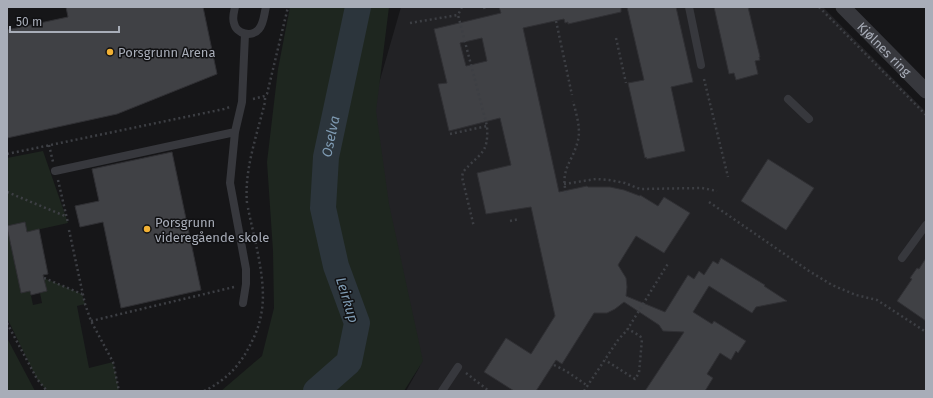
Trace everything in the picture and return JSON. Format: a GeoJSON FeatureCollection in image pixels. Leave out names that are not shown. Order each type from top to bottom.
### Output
{"type":"FeatureCollection","features":[{"type":"Feature","properties":{"kind":"street","name":"Kjølnes ring"},"geometry":{"type":"LineString","coordinates":[[843,7],[926,91]]}},
{"type":"Feature","properties":{"kind":"lane"},"geometry":{"type":"LineString","coordinates":[[235,7],[233,22],[241,33],[245,34],[250,34],[258,30],[262,23],[266,7]]}},
{"type":"Feature","properties":{"kind":"lane"},"geometry":{"type":"LineString","coordinates":[[689,7],[701,65]]}},
{"type":"Feature","properties":{"kind":"lane"},"geometry":{"type":"LineString","coordinates":[[243,303],[246,284],[246,269],[230,183],[235,132],[242,102],[245,34]]}},
{"type":"Feature","properties":{"kind":"lane"},"geometry":{"type":"LineString","coordinates":[[788,99],[809,119]]}},
{"type":"Feature","properties":{"kind":"lane"},"geometry":{"type":"LineString","coordinates":[[56,171],[235,132]]}},
{"type":"Feature","properties":{"kind":"lane"},"geometry":{"type":"LineString","coordinates":[[902,258],[926,225]]}},
{"type":"Feature","properties":{"kind":"lane"},"geometry":{"type":"LineString","coordinates":[[442,391],[458,367]]}},
{"type":"Feature","properties":{"kind":"path"},"geometry":{"type":"LineString","coordinates":[[7,154],[224,109],[242,102],[261,98],[267,94],[288,7]]}},
{"type":"Feature","properties":{"kind":"path"},"geometry":{"type":"LineString","coordinates":[[462,7],[458,15],[487,126],[488,141],[482,153],[463,172],[462,177],[474,227]]}},
{"type":"Feature","properties":{"kind":"path"},"geometry":{"type":"LineString","coordinates":[[819,7],[926,115]]}},
{"type":"Feature","properties":{"kind":"path"},"geometry":{"type":"LineString","coordinates":[[410,23],[458,15]]}},
{"type":"Feature","properties":{"kind":"path"},"geometry":{"type":"LineString","coordinates":[[556,22],[572,96]]}},
{"type":"Feature","properties":{"kind":"path"},"geometry":{"type":"LineString","coordinates":[[616,38],[626,83]]}},
{"type":"Feature","properties":{"kind":"path"},"geometry":{"type":"LineString","coordinates":[[704,79],[728,177]]}},
{"type":"Feature","properties":{"kind":"path"},"geometry":{"type":"LineString","coordinates":[[566,193],[564,184],[566,170],[578,141],[580,130],[573,101]]}},
{"type":"Feature","properties":{"kind":"path"},"geometry":{"type":"LineString","coordinates":[[450,134],[487,126]]}},
{"type":"Feature","properties":{"kind":"path"},"geometry":{"type":"LineString","coordinates":[[49,145],[68,223]]}},
{"type":"Feature","properties":{"kind":"path"},"geometry":{"type":"LineString","coordinates":[[564,184],[596,179],[625,183],[640,189],[702,188],[717,191]]}},
{"type":"Feature","properties":{"kind":"path"},"geometry":{"type":"LineString","coordinates":[[7,192],[66,216]]}},
{"type":"Feature","properties":{"kind":"path"},"geometry":{"type":"LineString","coordinates":[[709,202],[809,271],[832,285],[856,295],[877,300],[926,332]]}},
{"type":"Feature","properties":{"kind":"path"},"geometry":{"type":"LineString","coordinates":[[510,221],[519,218]]}},
{"type":"Feature","properties":{"kind":"path"},"geometry":{"type":"LineString","coordinates":[[69,230],[82,294],[91,321],[113,362],[119,391]]}},
{"type":"Feature","properties":{"kind":"path"},"geometry":{"type":"LineString","coordinates":[[584,391],[626,330],[668,262]]}},
{"type":"Feature","properties":{"kind":"path"},"geometry":{"type":"LineString","coordinates":[[44,278],[82,294]]}},
{"type":"Feature","properties":{"kind":"path"},"geometry":{"type":"LineString","coordinates":[[91,321],[246,284]]}},
{"type":"Feature","properties":{"kind":"path"},"geometry":{"type":"LineString","coordinates":[[7,323],[38,379],[47,391]]}},
{"type":"Feature","properties":{"kind":"path"},"geometry":{"type":"LineString","coordinates":[[605,360],[635,379],[639,373],[642,339],[640,336],[628,329],[626,330]]}},
{"type":"Feature","properties":{"kind":"path"},"geometry":{"type":"LineString","coordinates":[[554,365],[566,371],[588,386]]}},
{"type":"Feature","properties":{"kind":"path"},"geometry":{"type":"LineString","coordinates":[[458,367],[489,391]]}},
{"type":"Feature","properties":{"kind":"shaded area"},"geometry":{"type":"Polygon","coordinates":[[[290,7],[389,7],[376,111],[389,204],[423,361],[404,391],[221,391],[262,356],[274,308],[273,251],[267,162],[278,69],[290,7]]]}},
{"type":"Feature","properties":{"kind":"shaded area"},"geometry":{"type":"Polygon","coordinates":[[[401,7],[823,7],[926,112],[926,391],[406,391],[420,366],[367,125],[401,7]]]}},
{"type":"Feature","properties":{"kind":"shaded area"},"geometry":{"type":"Polygon","coordinates":[[[43,151],[68,223],[27,232],[25,222],[7,226],[7,158],[43,151]]]}},
{"type":"Feature","properties":{"kind":"shaded area"},"geometry":{"type":"Polygon","coordinates":[[[7,227],[21,293],[30,291],[33,305],[42,303],[40,293],[47,291],[44,278],[82,294],[85,304],[77,306],[89,368],[113,362],[119,391],[47,391],[37,379],[7,318],[7,227]]]}},
{"type":"Feature","properties":{"kind":"shaded area"},"geometry":{"type":"Polygon","coordinates":[[[7,338],[35,391],[7,391],[7,338]]]}},
{"type":"Feature","properties":{"kind":"building","name":"Porsgrunn Arena"},"geometry":{"type":"Polygon","coordinates":[[[66,7],[203,7],[217,74],[117,114],[7,138],[7,30],[68,17],[66,7]]]}},
{"type":"Feature","properties":{"kind":"building"},"geometry":{"type":"Polygon","coordinates":[[[499,7],[621,7],[621,12],[568,24],[568,22],[565,23],[564,19],[523,28],[559,192],[587,186],[610,187],[640,195],[658,206],[664,197],[690,213],[664,253],[636,236],[618,265],[626,278],[626,296],[665,312],[688,275],[694,279],[699,271],[704,275],[713,261],[718,264],[721,258],[765,285],[764,286],[787,301],[756,307],[752,313],[709,286],[693,312],[712,324],[714,321],[746,341],[738,353],[736,351],[731,360],[720,353],[707,374],[713,378],[705,391],[645,391],[684,332],[663,331],[659,325],[624,302],[607,313],[594,313],[562,364],[556,360],[536,391],[514,391],[484,372],[506,338],[531,354],[555,316],[531,207],[486,214],[477,173],[511,165],[500,118],[449,131],[438,84],[447,83],[434,29],[501,13],[499,7]],[[482,38],[460,43],[466,66],[487,61],[482,38]]]}},
{"type":"Feature","properties":{"kind":"building"},"geometry":{"type":"Polygon","coordinates":[[[627,7],[676,7],[693,82],[671,87],[685,151],[647,159],[646,157],[645,158],[628,83],[644,80],[627,7]]]}},
{"type":"Feature","properties":{"kind":"building"},"geometry":{"type":"Polygon","coordinates":[[[714,7],[748,7],[760,57],[760,60],[755,61],[758,74],[736,80],[734,73],[729,74],[714,7]]]}},
{"type":"Feature","properties":{"kind":"building","name":"Porsgrunn videregående skole"},"geometry":{"type":"Polygon","coordinates":[[[172,152],[201,290],[121,308],[103,222],[80,227],[75,206],[99,201],[92,169],[172,152]]]}},
{"type":"Feature","properties":{"kind":"building"},"geometry":{"type":"Polygon","coordinates":[[[768,159],[814,188],[786,230],[741,201],[768,159]]]}},
{"type":"Feature","properties":{"kind":"building"},"geometry":{"type":"Polygon","coordinates":[[[25,222],[27,232],[39,229],[48,274],[43,275],[47,291],[31,295],[30,291],[21,293],[7,227],[25,222]]]}},
{"type":"Feature","properties":{"kind":"building"},"geometry":{"type":"Polygon","coordinates":[[[926,258],[926,321],[897,301],[912,279],[910,278],[917,268],[919,269],[926,258]]]}},
{"type":"Feature","properties":{"kind":"waterway","name":"Oselva"},"geometry":{"type":"LineString","coordinates":[[316,391],[349,362],[357,323],[336,266],[323,208],[326,157],[358,7]]}},
{"type":"Feature","properties":{"kind":"place","name":"Porsgrunn Arena"},"geometry":{"type":"Point","coordinates":[110,52]}},
{"type":"Feature","properties":{"kind":"place","name":"Porsgrunn videregående skole"},"geometry":{"type":"Point","coordinates":[147,229]}},
{"type":"Feature","properties":{"kind":"water label","name":"Leirkup"},"geometry":{"type":"Point","coordinates":[347,300]}}]}
